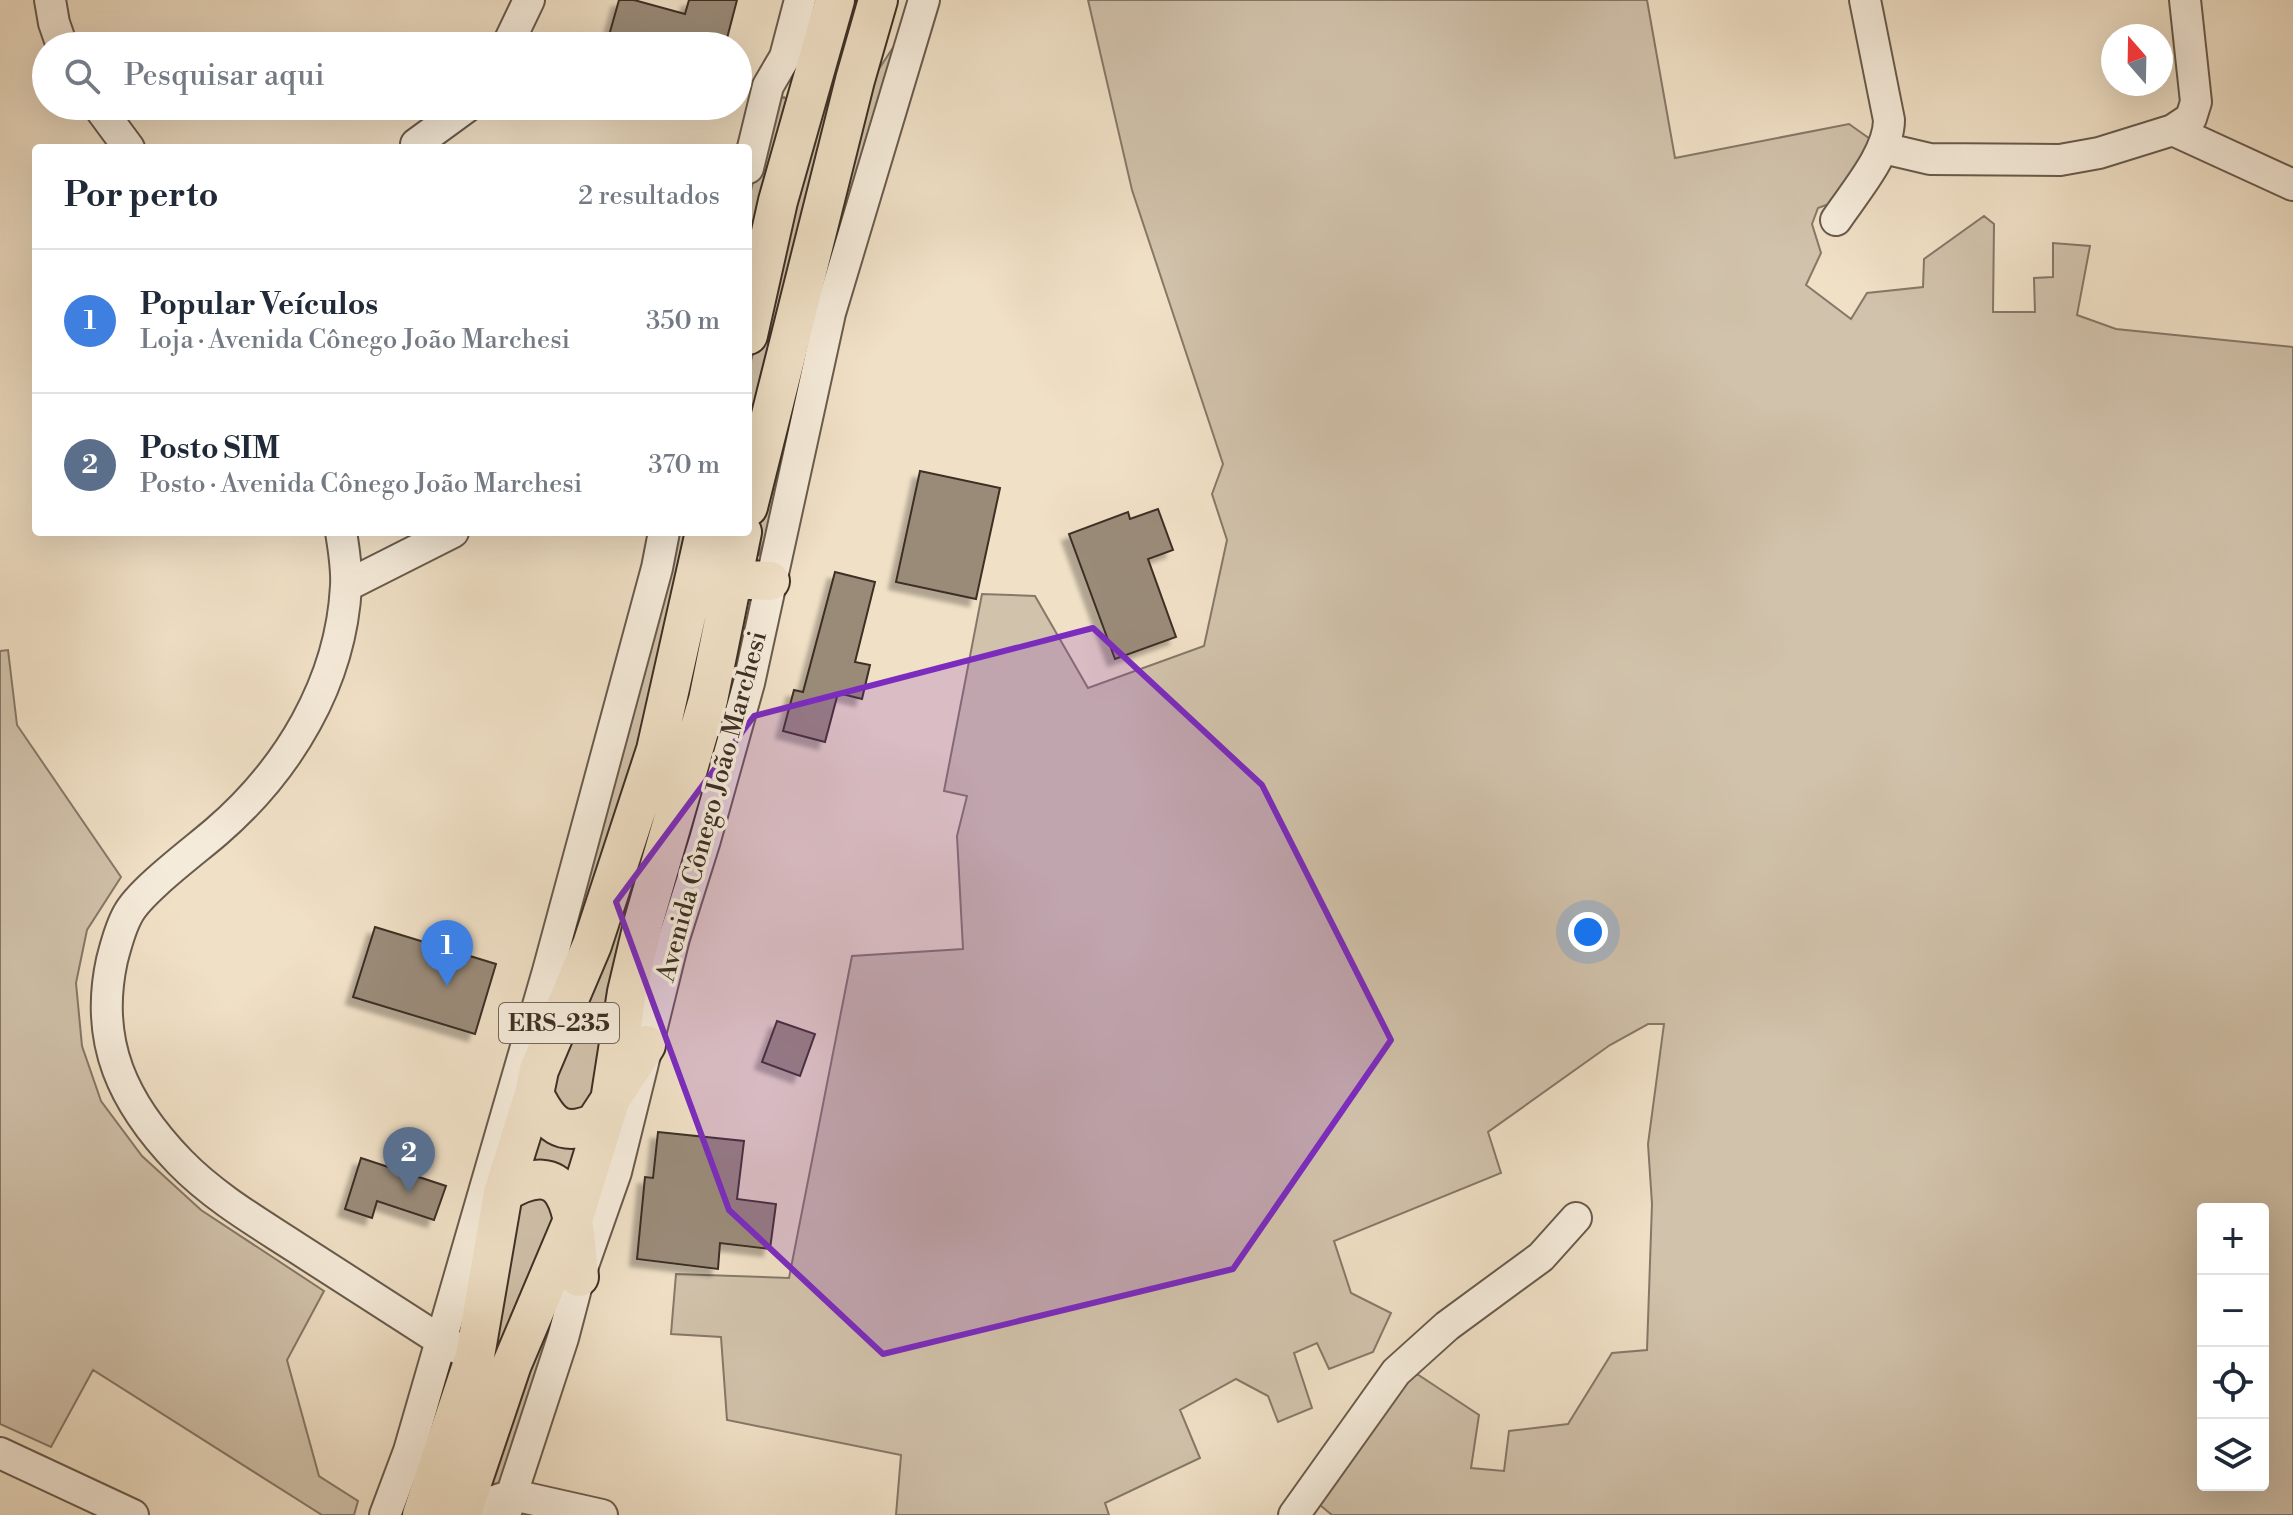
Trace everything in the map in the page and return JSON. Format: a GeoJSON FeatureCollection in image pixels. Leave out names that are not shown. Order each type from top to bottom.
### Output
{"type":"FeatureCollection","features":[{"type":"Feature","properties":{"kind":"main road"},"geometry":{"type":"LineString","coordinates":[[752,317],[778,201],[802,60],[835,0]]}},
{"type":"Feature","properties":{"kind":"main road"},"geometry":{"type":"LineString","coordinates":[[752,491],[878,0]]}},
{"type":"Feature","properties":{"kind":"main road"},"geometry":{"type":"LineString","coordinates":[[855,80],[906,0]]}},
{"type":"Feature","properties":{"kind":"main road","name":"ERS-235"},"geometry":{"type":"LineString","coordinates":[[422,1515],[475,1356],[503,1193],[539,1070],[592,945],[656,750],[704,536]]}},
{"type":"Feature","properties":{"kind":"main road","name":"Avenida Cônego João Marchesi"},"geometry":{"type":"LineString","coordinates":[[462,1513],[512,1364],[573,1220],[610,1101],[627,992],[644,920],[708,700],[741,536]]}},
{"type":"Feature","properties":{"kind":"main road"},"geometry":{"type":"LineString","coordinates":[[732,579],[770,581]]}},
{"type":"Feature","properties":{"kind":"main road"},"geometry":{"type":"LineString","coordinates":[[534,1094],[545,1117],[554,1125],[567,1129],[595,1123],[646,1045]]}},
{"type":"Feature","properties":{"kind":"main road"},"geometry":{"type":"LineString","coordinates":[[503,1193],[523,1181],[539,1178],[552,1181],[569,1201],[579,1277]]}},
{"type":"Feature","properties":{"kind":"street"},"geometry":{"type":"LineString","coordinates":[[50,0],[57,32]]}},
{"type":"Feature","properties":{"kind":"street"},"geometry":{"type":"LineString","coordinates":[[514,32],[529,0]]}},
{"type":"Feature","properties":{"kind":"street"},"geometry":{"type":"LineString","coordinates":[[752,152],[768,86],[802,60],[800,0]]}},
{"type":"Feature","properties":{"kind":"street","name":"Avenida Cônego João Marchesi"},"geometry":{"type":"LineString","coordinates":[[509,1505],[563,1338],[579,1277],[616,1172],[674,938],[749,683],[830,313],[924,0]]}},
{"type":"Feature","properties":{"kind":"street"},"geometry":{"type":"LineString","coordinates":[[1836,220],[1883,148],[1889,133],[1865,0]]}},
{"type":"Feature","properties":{"kind":"street"},"geometry":{"type":"LineString","coordinates":[[1883,148],[1930,159],[2060,160],[2112,149],[2173,130],[2191,118],[2196,102],[2185,0]]}},
{"type":"Feature","properties":{"kind":"street"},"geometry":{"type":"LineString","coordinates":[[108,120],[126,144]]}},
{"type":"Feature","properties":{"kind":"street"},"geometry":{"type":"LineString","coordinates":[[416,144],[449,120]]}},
{"type":"Feature","properties":{"kind":"street"},"geometry":{"type":"LineString","coordinates":[[2173,130],[2293,185]]}},
{"type":"Feature","properties":{"kind":"street"},"geometry":{"type":"LineString","coordinates":[[341,536],[346,586],[338,640],[305,727],[283,762],[258,791],[128,912],[108,978],[105,1020],[115,1064],[137,1110],[180,1163],[236,1209],[440,1340],[475,1356]]}},
{"type":"Feature","properties":{"kind":"street"},"geometry":{"type":"LineString","coordinates":[[346,586],[445,536]]}},
{"type":"Feature","properties":{"kind":"street"},"geometry":{"type":"LineString","coordinates":[[385,1515],[409,1451],[577,865],[663,536]]}},
{"type":"Feature","properties":{"kind":"street"},"geometry":{"type":"LineString","coordinates":[[1294,1515],[1396,1372],[1447,1326],[1541,1257],[1576,1218]]}},
{"type":"Feature","properties":{"kind":"street"},"geometry":{"type":"LineString","coordinates":[[0,1453],[133,1515]]}},
{"type":"Feature","properties":{"kind":"street"},"geometry":{"type":"LineString","coordinates":[[462,1513],[509,1505],[602,1515]]}},
{"type":"Feature","properties":{"kind":"highlighted area"},"geometry":{"type":"Polygon","coordinates":[[[1093,628],[1262,785],[1391,1040],[1233,1269],[883,1354],[729,1210],[616,902],[754,716],[1093,628]]]}},
{"type":"Feature","properties":{"kind":"shaded area"},"geometry":{"type":"Polygon","coordinates":[[[850,0],[866,0],[752,453],[752,357],[850,0]]]}},
{"type":"Feature","properties":{"kind":"shaded area"},"geometry":{"type":"Polygon","coordinates":[[[1088,0],[1647,0],[1675,158],[1849,124],[1873,141],[1837,201],[1818,208],[1812,224],[1821,253],[1806,285],[1851,319],[1867,293],[1923,287],[1924,259],[1984,216],[1994,224],[1993,312],[2035,312],[2034,278],[2053,277],[2053,243],[2090,246],[2077,315],[2116,329],[2293,347],[2293,1515],[1332,1515],[1320,1505],[1398,1391],[1417,1374],[1479,1415],[1471,1468],[1504,1471],[1509,1431],[1568,1424],[1612,1353],[1647,1350],[1652,1204],[1648,1144],[1664,1024],[1648,1024],[1610,1045],[1488,1132],[1501,1173],[1334,1241],[1351,1293],[1391,1313],[1373,1352],[1329,1369],[1317,1343],[1294,1353],[1312,1408],[1278,1422],[1268,1396],[1236,1379],[1180,1410],[1200,1458],[1105,1503],[1109,1515],[896,1515],[901,1455],[727,1420],[721,1337],[671,1334],[676,1274],[789,1278],[852,956],[963,949],[957,836],[967,796],[944,791],[982,594],[1035,596],[1088,688],[1204,646],[1227,540],[1212,494],[1223,464],[1132,190],[1088,0]]]}},
{"type":"Feature","properties":{"kind":"shaded area"},"geometry":{"type":"Polygon","coordinates":[[[898,40],[831,275],[767,532],[759,555],[748,555],[871,81],[898,40]]]}},
{"type":"Feature","properties":{"kind":"shaded area"},"geometry":{"type":"Polygon","coordinates":[[[784,97],[788,100],[752,251],[752,186],[773,104],[784,97]]]}},
{"type":"Feature","properties":{"kind":"shaded area"},"geometry":{"type":"Polygon","coordinates":[[[672,536],[692,536],[656,699],[539,1044],[672,536]]]}},
{"type":"Feature","properties":{"kind":"shaded area"},"geometry":{"type":"Polygon","coordinates":[[[714,536],[734,536],[591,1104],[572,1116],[547,1090],[714,536]]]}},
{"type":"Feature","properties":{"kind":"shaded area"},"geometry":{"type":"Polygon","coordinates":[[[8,650],[17,725],[121,877],[87,930],[76,983],[82,1046],[101,1101],[142,1156],[201,1210],[324,1291],[287,1360],[319,1476],[358,1501],[354,1515],[322,1515],[93,1370],[51,1447],[0,1424],[0,651],[8,650]]]}},
{"type":"Feature","properties":{"kind":"shaded area"},"geometry":{"type":"Polygon","coordinates":[[[533,1128],[580,1141],[572,1182],[523,1167],[533,1128]]]}},
{"type":"Feature","properties":{"kind":"shaded area"},"geometry":{"type":"Polygon","coordinates":[[[532,1188],[558,1207],[449,1515],[434,1515],[507,1224],[532,1188]]]}},
{"type":"Feature","properties":{"kind":"shaded area"},"geometry":{"type":"Polygon","coordinates":[[[562,1292],[502,1488],[490,1492],[497,1439],[562,1292]]]}},
{"type":"Feature","properties":{"kind":"building"},"geometry":{"type":"Polygon","coordinates":[[[619,0],[634,0],[685,14],[689,0],[737,0],[729,32],[610,32],[619,0]]]}},
{"type":"Feature","properties":{"kind":"building"},"geometry":{"type":"Polygon","coordinates":[[[920,471],[1000,488],[976,599],[896,582],[920,471]]]}},
{"type":"Feature","properties":{"kind":"building"},"geometry":{"type":"Polygon","coordinates":[[[1158,509],[1173,550],[1148,559],[1176,637],[1115,659],[1069,534],[1128,512],[1130,519],[1158,509]]]}},
{"type":"Feature","properties":{"kind":"building"},"geometry":{"type":"Polygon","coordinates":[[[835,572],[875,582],[855,662],[870,665],[862,699],[838,693],[825,742],[783,731],[794,690],[803,692],[835,572]]]}},
{"type":"Feature","properties":{"kind":"building"},"geometry":{"type":"Polygon","coordinates":[[[375,927],[496,964],[475,1034],[353,997],[375,927]]]}},
{"type":"Feature","properties":{"kind":"building"},"geometry":{"type":"Polygon","coordinates":[[[777,1021],[815,1034],[800,1076],[762,1062],[777,1021]]]}},
{"type":"Feature","properties":{"kind":"building"},"geometry":{"type":"Polygon","coordinates":[[[658,1132],[744,1141],[737,1199],[776,1204],[770,1249],[720,1243],[718,1269],[637,1259],[645,1177],[653,1178],[658,1132]]]}},
{"type":"Feature","properties":{"kind":"building"},"geometry":{"type":"Polygon","coordinates":[[[361,1158],[446,1186],[434,1220],[377,1201],[372,1218],[345,1209],[361,1158]]]}},
{"type":"Feature","properties":{"kind":"place","name":"Popular Veículos"},"geometry":{"type":"Point","coordinates":[447,986]}},
{"type":"Feature","properties":{"kind":"place","name":"Posto SIM"},"geometry":{"type":"Point","coordinates":[409,1193]}}]}
